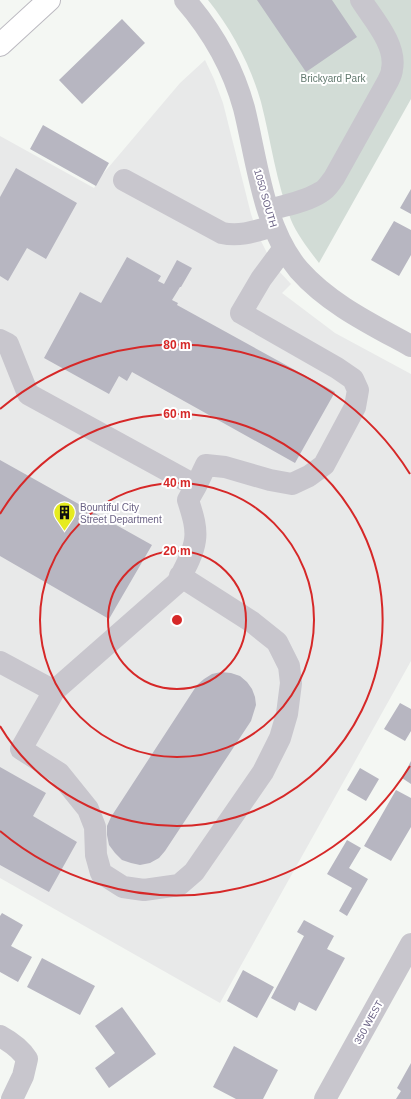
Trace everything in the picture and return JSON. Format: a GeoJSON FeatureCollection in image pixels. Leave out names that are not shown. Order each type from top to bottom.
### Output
{"type":"FeatureCollection","features":[{"type":"Feature","properties":{"kind":"main road"},"geometry":{"type":"LineString","coordinates":[[0,45],[49,0]]}},
{"type":"Feature","properties":{"kind":"street","name":"1050 SOUTH"},"geometry":{"type":"LineString","coordinates":[[185,0],[199,16],[211,35],[227,62],[236,83],[271,218],[284,248],[299,269],[317,288],[337,304],[411,346]]}},
{"type":"Feature","properties":{"kind":"street"},"geometry":{"type":"LineString","coordinates":[[124,180],[222,233],[239,235],[251,233],[271,218],[328,187],[388,81],[393,69],[390,44],[361,0]]}},
{"type":"Feature","properties":{"kind":"street"},"geometry":{"type":"LineString","coordinates":[[180,576],[252,622],[277,642],[289,666],[291,683],[287,714],[280,738],[262,772],[194,872],[179,885],[144,890],[123,887],[100,873],[96,856],[95,827],[88,809],[59,773],[21,749],[54,691],[176,583],[180,576],[187,564],[195,540],[194,519],[188,500],[206,465],[225,467],[270,480],[292,484],[309,476],[324,465],[355,407],[358,390],[353,379],[337,368],[241,313],[261,279],[284,248]]}},
{"type":"Feature","properties":{"kind":"street"},"geometry":{"type":"LineString","coordinates":[[0,340],[8,344],[28,394],[196,486]]}},
{"type":"Feature","properties":{"kind":"street"},"geometry":{"type":"LineString","coordinates":[[0,662],[54,691]]}},
{"type":"Feature","properties":{"kind":"street","name":"350 WEST"},"geometry":{"type":"LineString","coordinates":[[325,1099],[411,944]]}},
{"type":"Feature","properties":{"kind":"street"},"geometry":{"type":"LineString","coordinates":[[0,1036],[15,1045],[22,1051],[27,1059],[23,1076],[12,1099]]}},
{"type":"Feature","properties":{"kind":"shaded area"},"geometry":{"type":"Polygon","coordinates":[[[205,60],[223,103],[251,214],[258,235],[276,268],[291,284],[282,293],[335,333],[411,374],[411,661],[220,1003],[0,878],[0,136],[94,188],[102,175],[180,83],[205,60]]]}},
{"type":"Feature","properties":{"kind":"green space","name":"Brickyard Park"},"geometry":{"type":"Polygon","coordinates":[[[208,0],[411,0],[411,99],[319,263],[304,243],[291,220],[281,191],[261,102],[246,61],[225,23],[208,0]]]}},
{"type":"Feature","properties":{"kind":"building"},"geometry":{"type":"Polygon","coordinates":[[[257,0],[332,0],[357,37],[306,72],[257,0]]]}},
{"type":"Feature","properties":{"kind":"building"},"geometry":{"type":"Polygon","coordinates":[[[122,19],[145,43],[82,104],[59,80],[122,19]]]}},
{"type":"Feature","properties":{"kind":"building"},"geometry":{"type":"Polygon","coordinates":[[[43,125],[109,163],[96,186],[30,149],[43,125]]]}},
{"type":"Feature","properties":{"kind":"building"},"geometry":{"type":"Polygon","coordinates":[[[16,168],[77,203],[46,259],[27,248],[8,281],[0,276],[0,197],[16,168]]]}},
{"type":"Feature","properties":{"kind":"building"},"geometry":{"type":"Polygon","coordinates":[[[411,189],[411,214],[400,208],[411,189]]]}},
{"type":"Feature","properties":{"kind":"building"},"geometry":{"type":"Polygon","coordinates":[[[394,221],[411,230],[411,255],[399,276],[371,260],[394,221]]]}},
{"type":"Feature","properties":{"kind":"building"},"geometry":{"type":"Polygon","coordinates":[[[127,257],[161,276],[158,281],[164,284],[177,260],[192,268],[172,300],[178,303],[177,305],[335,392],[295,463],[132,372],[127,381],[119,376],[109,394],[44,358],[80,292],[101,303],[127,257]]]}},
{"type":"Feature","properties":{"kind":"building","name":"Bountiful City Street Department"},"geometry":{"type":"Polygon","coordinates":[[[0,460],[152,545],[109,619],[0,556],[0,460]]]}},
{"type":"Feature","properties":{"kind":"building"},"geometry":{"type":"Polygon","coordinates":[[[221,672],[240,676],[252,689],[256,705],[251,721],[159,858],[150,863],[140,865],[122,860],[109,845],[107,826],[111,817],[197,685],[212,674],[221,672]]]}},
{"type":"Feature","properties":{"kind":"building"},"geometry":{"type":"Polygon","coordinates":[[[400,703],[411,709],[411,731],[405,741],[384,729],[400,703]]]}},
{"type":"Feature","properties":{"kind":"building"},"geometry":{"type":"Polygon","coordinates":[[[411,761],[411,784],[402,778],[411,761]]]}},
{"type":"Feature","properties":{"kind":"building"},"geometry":{"type":"Polygon","coordinates":[[[0,767],[46,793],[33,816],[77,842],[49,892],[0,865],[0,767]]]}},
{"type":"Feature","properties":{"kind":"building"},"geometry":{"type":"Polygon","coordinates":[[[360,768],[379,779],[366,801],[347,790],[360,768]]]}},
{"type":"Feature","properties":{"kind":"building"},"geometry":{"type":"Polygon","coordinates":[[[396,790],[411,798],[411,827],[391,861],[364,846],[396,790]]]}},
{"type":"Feature","properties":{"kind":"building"},"geometry":{"type":"Polygon","coordinates":[[[347,840],[361,848],[349,868],[368,879],[347,916],[339,911],[352,888],[327,874],[347,840]]]}},
{"type":"Feature","properties":{"kind":"building"},"geometry":{"type":"Polygon","coordinates":[[[2,913],[23,925],[11,946],[32,957],[18,982],[0,972],[0,916],[2,913]]]}},
{"type":"Feature","properties":{"kind":"building"},"geometry":{"type":"Polygon","coordinates":[[[304,920],[334,936],[327,949],[345,958],[316,1011],[299,1002],[295,1011],[271,998],[304,936],[297,932],[304,920]]]}},
{"type":"Feature","properties":{"kind":"building"},"geometry":{"type":"Polygon","coordinates":[[[42,958],[95,986],[80,1015],[27,987],[42,958]]]}},
{"type":"Feature","properties":{"kind":"building"},"geometry":{"type":"Polygon","coordinates":[[[243,970],[274,987],[257,1018],[227,1001],[243,970]]]}},
{"type":"Feature","properties":{"kind":"building"},"geometry":{"type":"Polygon","coordinates":[[[122,1007],[156,1054],[109,1088],[95,1068],[115,1053],[95,1026],[122,1007]]]}},
{"type":"Feature","properties":{"kind":"building"},"geometry":{"type":"Polygon","coordinates":[[[234,1046],[278,1070],[263,1099],[236,1099],[213,1087],[234,1046]]]}},
{"type":"Feature","properties":{"kind":"building"},"geometry":{"type":"Polygon","coordinates":[[[411,1063],[411,1099],[396,1099],[401,1091],[397,1088],[411,1063]]]}},
{"type":"Feature","properties":{"kind":"place","name":"Bountiful City Street Department"},"geometry":{"type":"Point","coordinates":[65,532]}}]}
